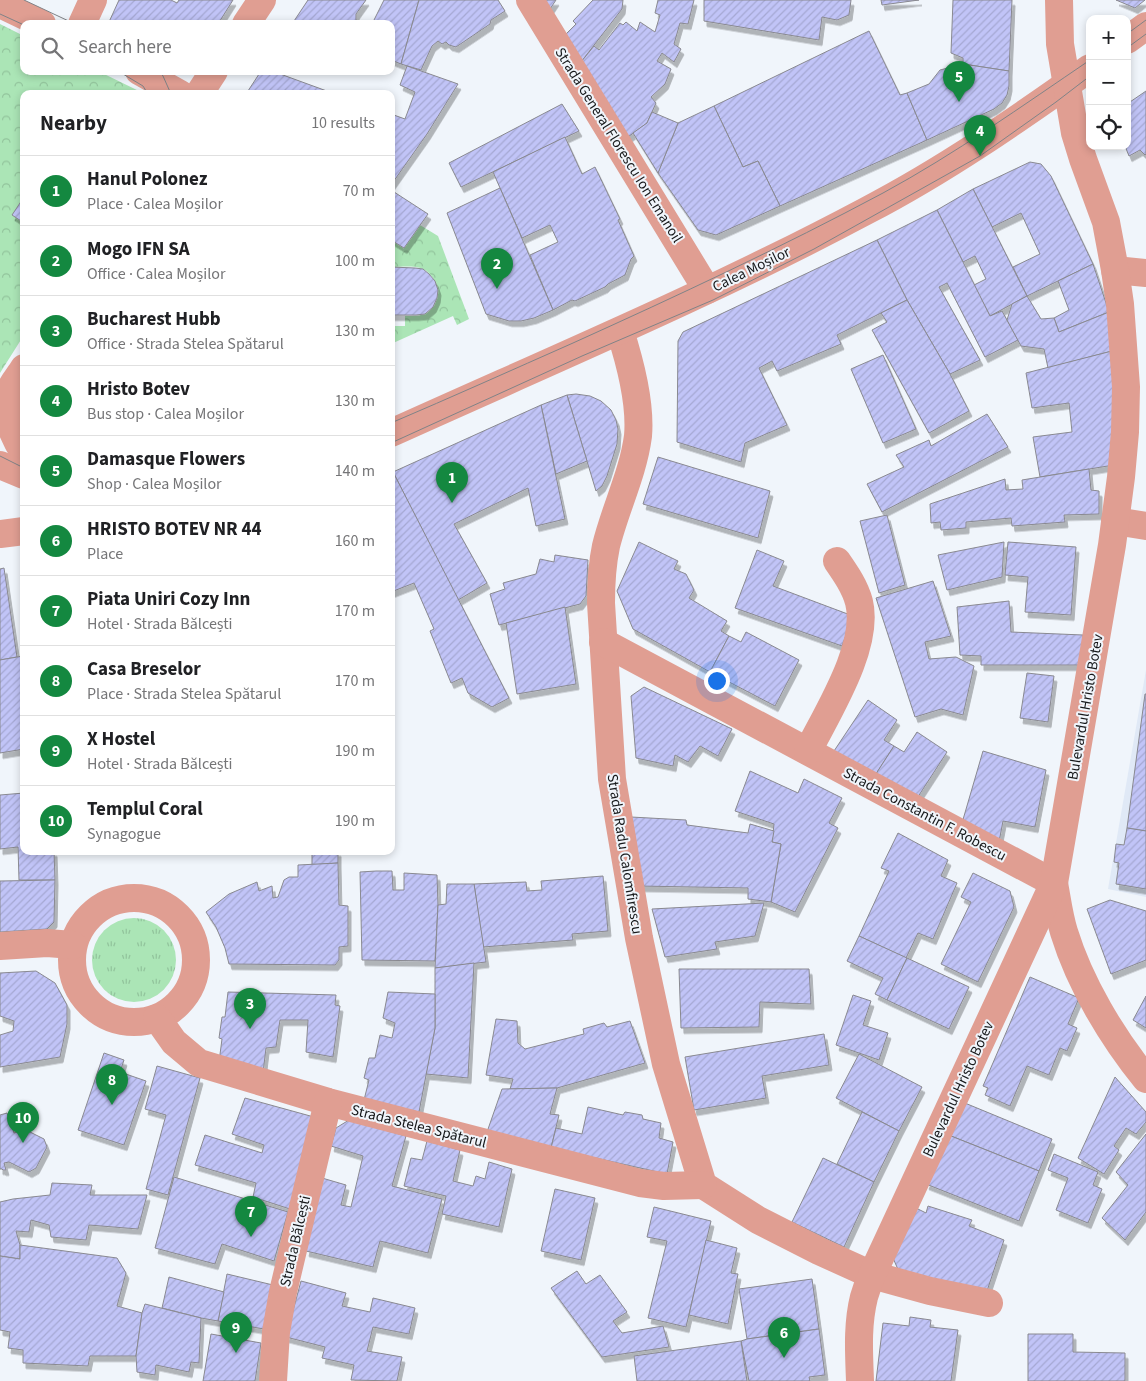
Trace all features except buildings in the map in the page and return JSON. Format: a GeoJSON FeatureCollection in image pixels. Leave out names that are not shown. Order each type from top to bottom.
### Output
{"type":"FeatureCollection","features":[{"type":"Feature","properties":{"kind":"street"},"geometry":{"type":"LineString","coordinates":[[84,20],[93,0]]}},
{"type":"Feature","properties":{"kind":"street"},"geometry":{"type":"LineString","coordinates":[[249,20],[262,0]]}},
{"type":"Feature","properties":{"kind":"street","name":"Strada General Florescu Ion Emanoil"},"geometry":{"type":"LineString","coordinates":[[530,0],[708,290]]}},
{"type":"Feature","properties":{"kind":"street","name":"Bulevardul Hristo Botev"},"geometry":{"type":"LineString","coordinates":[[860,1381],[860,1320],[864,1297],[872,1275],[1054,883],[1116,521],[1124,441],[1126,387],[1120,304],[1106,222],[1075,133],[1060,44],[1060,0]]}},
{"type":"Feature","properties":{"kind":"street"},"geometry":{"type":"LineString","coordinates":[[0,4],[34,20]]}},
{"type":"Feature","properties":{"kind":"street"},"geometry":{"type":"LineString","coordinates":[[1131,37],[1146,26]]}},
{"type":"Feature","properties":{"kind":"street","name":"Calea Moșilor"},"geometry":{"type":"LineString","coordinates":[[395,431],[708,290],[867,211],[919,182],[1020,117],[1086,71]]}},
{"type":"Feature","properties":{"kind":"street"},"geometry":{"type":"LineString","coordinates":[[202,90],[211,75]]}},
{"type":"Feature","properties":{"kind":"street"},"geometry":{"type":"LineString","coordinates":[[148,80],[171,90]]}},
{"type":"Feature","properties":{"kind":"street"},"geometry":{"type":"LineString","coordinates":[[1115,270],[1146,273]]}},
{"type":"Feature","properties":{"kind":"street","name":"Strada Radu Calomfirescu"},"geometry":{"type":"LineString","coordinates":[[620,330],[630,361],[636,398],[638,436],[630,469],[606,546],[601,579],[612,779],[639,938],[666,1064],[703,1185]]}},
{"type":"Feature","properties":{"kind":"street"},"geometry":{"type":"LineString","coordinates":[[17,378],[6,402],[10,428],[20,447]]}},
{"type":"Feature","properties":{"kind":"street"},"geometry":{"type":"LineString","coordinates":[[0,465],[20,473]]}},
{"type":"Feature","properties":{"kind":"street"},"geometry":{"type":"LineString","coordinates":[[1116,521],[1146,526]]}},
{"type":"Feature","properties":{"kind":"street"},"geometry":{"type":"LineString","coordinates":[[0,534],[20,532]]}},
{"type":"Feature","properties":{"kind":"street"},"geometry":{"type":"LineString","coordinates":[[808,751],[842,685],[858,640],[861,619],[859,601],[846,574],[837,562]]}},
{"type":"Feature","properties":{"kind":"street","name":"Strada Constantin F. Robescu"},"geometry":{"type":"LineString","coordinates":[[603,642],[1054,883]]}},
{"type":"Feature","properties":{"kind":"street"},"geometry":{"type":"LineString","coordinates":[[1054,883],[1064,931],[1079,973],[1112,1033],[1146,1080]]}},
{"type":"Feature","properties":{"kind":"street"},"geometry":{"type":"LineString","coordinates":[[123,898],[142,898],[159,903],[175,912],[187,926],[194,943],[196,961],[193,979],[185,995],[173,1008],[157,1018],[138,1022],[119,1020],[101,1013],[86,1000],[76,983],[71,964],[73,945],[80,928],[91,914],[106,904],[123,898]]}},
{"type":"Feature","properties":{"kind":"street"},"geometry":{"type":"LineString","coordinates":[[0,946],[47,943],[73,945]]}},
{"type":"Feature","properties":{"kind":"street","name":"Strada Stelea Spătarul"},"geometry":{"type":"LineString","coordinates":[[157,1018],[174,1042],[199,1063],[328,1102],[640,1183],[664,1186],[703,1185]]}},
{"type":"Feature","properties":{"kind":"street","name":"Strada Bălcești"},"geometry":{"type":"LineString","coordinates":[[273,1381],[276,1332],[283,1292],[328,1102]]}},
{"type":"Feature","properties":{"kind":"street"},"geometry":{"type":"LineString","coordinates":[[703,1185],[758,1220],[872,1275],[930,1291],[990,1303]]}},
{"type":"Feature","properties":{"kind":"shaded area"},"geometry":{"type":"Polygon","coordinates":[[[1146,670],[1146,897],[1108,889],[1146,670]]]}},
{"type":"Feature","properties":{"kind":"green space"},"geometry":{"type":"Polygon","coordinates":[[[0,24],[20,34],[20,75],[106,75],[137,90],[20,90],[20,341],[0,373],[0,24]]]}},
{"type":"Feature","properties":{"kind":"green space"},"geometry":{"type":"Polygon","coordinates":[[[420,225],[438,236],[469,319],[457,325],[453,316],[395,342],[395,326],[405,326],[405,316],[418,316],[431,310],[437,298],[436,284],[429,273],[419,268],[395,267],[395,242],[404,248],[420,225]]]}},
{"type":"Feature","properties":{"kind":"green space"},"geometry":{"type":"Polygon","coordinates":[[[134,918],[150,921],[164,930],[173,944],[176,960],[173,976],[164,990],[150,999],[134,1002],[118,999],[104,990],[95,976],[92,960],[95,944],[104,930],[118,921],[134,918]]]}},
{"type":"Feature","properties":{"kind":"tram line"},"geometry":{"type":"LineString","coordinates":[[24,0],[66,20]]}},
{"type":"Feature","properties":{"kind":"tram line"},"geometry":{"type":"LineString","coordinates":[[0,14],[20,23]]}},
{"type":"Feature","properties":{"kind":"tram line"},"geometry":{"type":"LineString","coordinates":[[1131,31],[1146,20]]}},
{"type":"Feature","properties":{"kind":"tram line"},"geometry":{"type":"LineString","coordinates":[[1131,45],[1146,34]]}},
{"type":"Feature","properties":{"kind":"tram line"},"geometry":{"type":"LineString","coordinates":[[395,421],[651,307],[768,252],[845,213],[936,162],[1086,63]]}},
{"type":"Feature","properties":{"kind":"tram line"},"geometry":{"type":"LineString","coordinates":[[125,75],[143,86],[146,90]]}},
{"type":"Feature","properties":{"kind":"tram line"},"geometry":{"type":"LineString","coordinates":[[162,75],[169,90]]}},
{"type":"Feature","properties":{"kind":"tram line"},"geometry":{"type":"LineString","coordinates":[[395,441],[582,356],[713,300],[814,249],[980,156],[1086,79]]}},
{"type":"Feature","properties":{"kind":"tram line"},"geometry":{"type":"LineString","coordinates":[[0,456],[20,466]]}},
{"type":"Feature","properties":{"kind":"place","name":"Damasque Flowers"},"geometry":{"type":"Point","coordinates":[959,102]}},
{"type":"Feature","properties":{"kind":"place","name":"Hristo Botev"},"geometry":{"type":"Point","coordinates":[980,156]}},
{"type":"Feature","properties":{"kind":"place","name":"Mogo IFN SA"},"geometry":{"type":"Point","coordinates":[497,289]}},
{"type":"Feature","properties":{"kind":"place","name":"Hanul Polonez"},"geometry":{"type":"Point","coordinates":[452,503]}},
{"type":"Feature","properties":{"kind":"place","name":"Bucharest Hubb"},"geometry":{"type":"Point","coordinates":[250,1029]}},
{"type":"Feature","properties":{"kind":"place","name":"Casa Breselor"},"geometry":{"type":"Point","coordinates":[112,1105]}},
{"type":"Feature","properties":{"kind":"place","name":"Templul Coral"},"geometry":{"type":"Point","coordinates":[23,1143]}},
{"type":"Feature","properties":{"kind":"place","name":"Piata Uniri Cozy Inn"},"geometry":{"type":"Point","coordinates":[251,1237]}},
{"type":"Feature","properties":{"kind":"place","name":"X Hostel"},"geometry":{"type":"Point","coordinates":[236,1353]}},
{"type":"Feature","properties":{"kind":"place","name":"HRISTO BOTEV NR 44"},"geometry":{"type":"Point","coordinates":[784,1358]}}]}
